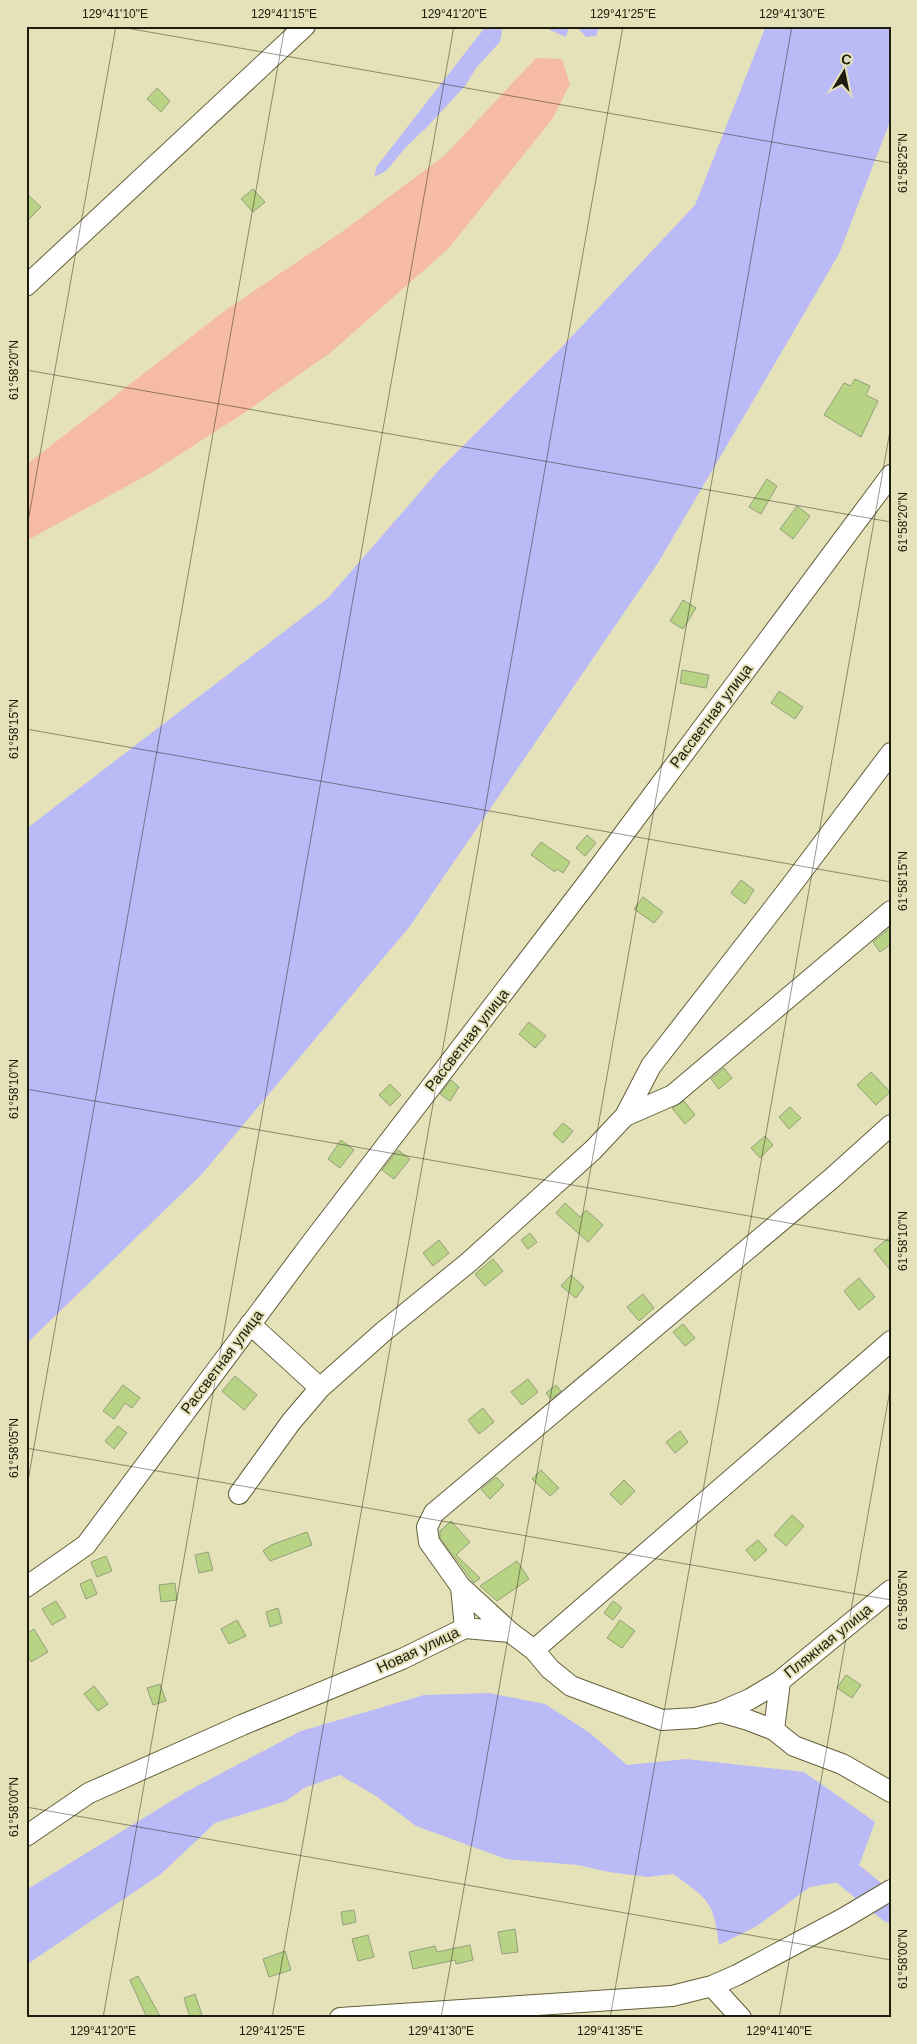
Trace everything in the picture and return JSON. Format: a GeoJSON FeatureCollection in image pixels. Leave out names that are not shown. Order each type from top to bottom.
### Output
{"type":"FeatureCollection","features":[{"type":"Feature","properties":{"kind":"street"},"geometry":{"type":"LineString","coordinates":[[26,286],[305,26]]}},
{"type":"Feature","properties":{"kind":"street","name":"Рассветная улица"},"geometry":{"type":"LineString","coordinates":[[26,1587],[86,1545],[250,1324],[588,882],[891,475]]}},
{"type":"Feature","properties":{"kind":"street"},"geometry":{"type":"LineString","coordinates":[[239,1494],[291,1422],[320,1388],[383,1332],[469,1262],[594,1150],[626,1116],[651,1066],[891,753]]}},
{"type":"Feature","properties":{"kind":"street"},"geometry":{"type":"LineString","coordinates":[[626,1116],[673,1095],[891,910]]}},
{"type":"Feature","properties":{"kind":"street"},"geometry":{"type":"LineString","coordinates":[[780,1681],[720,1712],[695,1718],[662,1720],[571,1686],[550,1669],[534,1650],[510,1632],[461,1586],[429,1542],[426,1527],[434,1513],[831,1179],[891,1125]]}},
{"type":"Feature","properties":{"kind":"street"},"geometry":{"type":"LineString","coordinates":[[250,1324],[320,1388]]}},
{"type":"Feature","properties":{"kind":"street"},"geometry":{"type":"LineString","coordinates":[[534,1650],[891,1341]]}},
{"type":"Feature","properties":{"kind":"street"},"geometry":{"type":"LineString","coordinates":[[461,1586],[465,1628]]}},
{"type":"Feature","properties":{"kind":"street","name":"Пляжная улица"},"geometry":{"type":"LineString","coordinates":[[774,1730],[780,1681],[891,1590]]}},
{"type":"Feature","properties":{"kind":"street","name":"Новая улица"},"geometry":{"type":"LineString","coordinates":[[26,1836],[89,1793],[242,1725],[402,1659],[465,1628],[510,1632]]}},
{"type":"Feature","properties":{"kind":"street"},"geometry":{"type":"LineString","coordinates":[[720,1712],[774,1730],[794,1746],[842,1764],[891,1792]]}},
{"type":"Feature","properties":{"kind":"street"},"geometry":{"type":"LineString","coordinates":[[340,2018],[672,1996],[712,1986],[737,1975],[844,1918],[891,1890]]}},
{"type":"Feature","properties":{"kind":"street"},"geometry":{"type":"LineString","coordinates":[[712,1986],[741,2018]]}},
{"type":"Feature","properties":{"kind":"shaded area"},"geometry":{"type":"Polygon","coordinates":[[[536,58],[562,59],[570,84],[553,118],[448,249],[330,353],[244,413],[151,473],[26,541],[26,465],[223,312],[343,231],[444,156],[536,58]]]}},
{"type":"Feature","properties":{"kind":"water"},"geometry":{"type":"Polygon","coordinates":[[[486,26],[499,26],[502,31],[500,42],[476,68],[465,86],[406,147],[386,171],[374,177],[377,166],[486,26]]]}},
{"type":"Feature","properties":{"kind":"water"},"geometry":{"type":"Polygon","coordinates":[[[548,26],[600,26],[596,36],[586,37],[577,27],[568,29],[566,37],[550,30],[548,26]]]}},
{"type":"Feature","properties":{"kind":"water"},"geometry":{"type":"Polygon","coordinates":[[[766,26],[891,26],[891,119],[839,254],[658,563],[410,926],[201,1175],[26,1344],[26,829],[328,598],[440,469],[559,350],[695,205],[766,26]]]}},
{"type":"Feature","properties":{"kind":"water"},"geometry":{"type":"Polygon","coordinates":[[[489,1693],[545,1704],[590,1733],[627,1765],[686,1759],[804,1772],[875,1822],[860,1863],[838,1882],[810,1887],[757,1926],[719,1945],[715,1919],[707,1902],[694,1889],[673,1874],[647,1877],[609,1872],[578,1865],[506,1859],[416,1826],[376,1796],[340,1775],[304,1788],[286,1801],[215,1823],[161,1874],[26,1965],[26,1890],[186,1792],[301,1731],[424,1695],[489,1693]]]}},
{"type":"Feature","properties":{"kind":"building"},"geometry":{"type":"Polygon","coordinates":[[[157,88],[170,101],[161,112],[147,99],[157,88]]]}},
{"type":"Feature","properties":{"kind":"building"},"geometry":{"type":"Polygon","coordinates":[[[253,189],[265,202],[253,212],[241,199],[253,189]]]}},
{"type":"Feature","properties":{"kind":"building"},"geometry":{"type":"Polygon","coordinates":[[[26,193],[41,207],[26,222],[26,193]]]}},
{"type":"Feature","properties":{"kind":"building"},"geometry":{"type":"Polygon","coordinates":[[[855,379],[870,386],[866,395],[878,401],[861,437],[824,415],[844,383],[851,386],[855,379]]]}},
{"type":"Feature","properties":{"kind":"building"},"geometry":{"type":"Polygon","coordinates":[[[767,479],[777,486],[761,514],[749,507],[767,479]]]}},
{"type":"Feature","properties":{"kind":"building"},"geometry":{"type":"Polygon","coordinates":[[[797,506],[810,516],[793,539],[780,529],[797,506]]]}},
{"type":"Feature","properties":{"kind":"building"},"geometry":{"type":"Polygon","coordinates":[[[683,600],[696,608],[683,629],[670,621],[683,600]]]}},
{"type":"Feature","properties":{"kind":"building"},"geometry":{"type":"Polygon","coordinates":[[[682,670],[709,675],[706,688],[680,683],[682,670]]]}},
{"type":"Feature","properties":{"kind":"building"},"geometry":{"type":"Polygon","coordinates":[[[779,691],[803,707],[795,719],[771,703],[779,691]]]}},
{"type":"Feature","properties":{"kind":"building"},"geometry":{"type":"Polygon","coordinates":[[[587,835],[596,843],[585,856],[576,848],[587,835]]]}},
{"type":"Feature","properties":{"kind":"building"},"geometry":{"type":"Polygon","coordinates":[[[541,842],[570,862],[563,873],[557,869],[555,872],[531,855],[541,842]]]}},
{"type":"Feature","properties":{"kind":"building"},"geometry":{"type":"Polygon","coordinates":[[[741,880],[754,890],[745,904],[731,893],[741,880]]]}},
{"type":"Feature","properties":{"kind":"building"},"geometry":{"type":"Polygon","coordinates":[[[643,897],[663,912],[654,923],[634,909],[643,897]]]}},
{"type":"Feature","properties":{"kind":"building"},"geometry":{"type":"Polygon","coordinates":[[[891,927],[891,944],[880,952],[873,942],[891,927]]]}},
{"type":"Feature","properties":{"kind":"building"},"geometry":{"type":"Polygon","coordinates":[[[529,1022],[546,1036],[535,1048],[519,1034],[529,1022]]]}},
{"type":"Feature","properties":{"kind":"building"},"geometry":{"type":"Polygon","coordinates":[[[724,1068],[732,1078],[719,1089],[711,1079],[724,1068]]]}},
{"type":"Feature","properties":{"kind":"building"},"geometry":{"type":"Polygon","coordinates":[[[871,1072],[890,1092],[876,1105],[857,1085],[871,1072]]]}},
{"type":"Feature","properties":{"kind":"building"},"geometry":{"type":"Polygon","coordinates":[[[451,1080],[459,1087],[450,1101],[440,1094],[451,1080]]]}},
{"type":"Feature","properties":{"kind":"building"},"geometry":{"type":"Polygon","coordinates":[[[390,1084],[401,1095],[390,1106],[379,1095],[390,1084]]]}},
{"type":"Feature","properties":{"kind":"building"},"geometry":{"type":"Polygon","coordinates":[[[684,1101],[695,1115],[685,1124],[672,1108],[684,1101]]]}},
{"type":"Feature","properties":{"kind":"building"},"geometry":{"type":"Polygon","coordinates":[[[790,1107],[801,1118],[789,1129],[779,1117],[790,1107]]]}},
{"type":"Feature","properties":{"kind":"building"},"geometry":{"type":"Polygon","coordinates":[[[563,1123],[573,1131],[563,1143],[553,1134],[563,1123]]]}},
{"type":"Feature","properties":{"kind":"building"},"geometry":{"type":"Polygon","coordinates":[[[765,1136],[773,1145],[760,1158],[751,1148],[765,1136]]]}},
{"type":"Feature","properties":{"kind":"building"},"geometry":{"type":"Polygon","coordinates":[[[341,1140],[354,1150],[340,1168],[328,1159],[341,1140]]]}},
{"type":"Feature","properties":{"kind":"building"},"geometry":{"type":"Polygon","coordinates":[[[398,1150],[410,1159],[394,1179],[382,1170],[398,1150]]]}},
{"type":"Feature","properties":{"kind":"building"},"geometry":{"type":"Polygon","coordinates":[[[565,1203],[580,1217],[586,1210],[603,1225],[588,1242],[556,1213],[565,1203]]]}},
{"type":"Feature","properties":{"kind":"building"},"geometry":{"type":"Polygon","coordinates":[[[530,1233],[537,1242],[528,1249],[521,1240],[530,1233]]]}},
{"type":"Feature","properties":{"kind":"building"},"geometry":{"type":"Polygon","coordinates":[[[891,1236],[891,1271],[874,1250],[891,1236]]]}},
{"type":"Feature","properties":{"kind":"building"},"geometry":{"type":"Polygon","coordinates":[[[439,1240],[449,1253],[433,1266],[423,1253],[439,1240]]]}},
{"type":"Feature","properties":{"kind":"building"},"geometry":{"type":"Polygon","coordinates":[[[493,1259],[503,1271],[485,1286],[475,1274],[493,1259]]]}},
{"type":"Feature","properties":{"kind":"building"},"geometry":{"type":"Polygon","coordinates":[[[571,1275],[584,1287],[576,1298],[561,1286],[571,1275]]]}},
{"type":"Feature","properties":{"kind":"building"},"geometry":{"type":"Polygon","coordinates":[[[859,1278],[875,1297],[859,1310],[844,1291],[859,1278]]]}},
{"type":"Feature","properties":{"kind":"building"},"geometry":{"type":"Polygon","coordinates":[[[643,1294],[654,1308],[639,1321],[627,1307],[643,1294]]]}},
{"type":"Feature","properties":{"kind":"building"},"geometry":{"type":"Polygon","coordinates":[[[683,1324],[695,1338],[685,1346],[673,1332],[683,1324]]]}},
{"type":"Feature","properties":{"kind":"building"},"geometry":{"type":"Polygon","coordinates":[[[235,1376],[257,1395],[244,1410],[222,1391],[235,1376]]]}},
{"type":"Feature","properties":{"kind":"building"},"geometry":{"type":"Polygon","coordinates":[[[528,1379],[538,1392],[522,1405],[511,1392],[528,1379]]]}},
{"type":"Feature","properties":{"kind":"building"},"geometry":{"type":"Polygon","coordinates":[[[123,1385],[140,1398],[132,1408],[125,1403],[114,1419],[103,1411],[123,1385]]]}},
{"type":"Feature","properties":{"kind":"building"},"geometry":{"type":"Polygon","coordinates":[[[556,1385],[561,1391],[551,1399],[546,1393],[556,1385]]]}},
{"type":"Feature","properties":{"kind":"building"},"geometry":{"type":"Polygon","coordinates":[[[483,1408],[494,1422],[479,1434],[468,1420],[483,1408]]]}},
{"type":"Feature","properties":{"kind":"building"},"geometry":{"type":"Polygon","coordinates":[[[118,1426],[127,1433],[114,1449],[105,1441],[118,1426]]]}},
{"type":"Feature","properties":{"kind":"building"},"geometry":{"type":"Polygon","coordinates":[[[680,1431],[688,1442],[675,1453],[666,1442],[680,1431]]]}},
{"type":"Feature","properties":{"kind":"building"},"geometry":{"type":"Polygon","coordinates":[[[541,1470],[559,1488],[550,1496],[532,1479],[541,1470]]]}},
{"type":"Feature","properties":{"kind":"building"},"geometry":{"type":"Polygon","coordinates":[[[496,1477],[504,1485],[490,1499],[481,1489],[496,1477]]]}},
{"type":"Feature","properties":{"kind":"building"},"geometry":{"type":"Polygon","coordinates":[[[624,1480],[635,1491],[621,1505],[610,1494],[624,1480]]]}},
{"type":"Feature","properties":{"kind":"building"},"geometry":{"type":"Polygon","coordinates":[[[792,1515],[804,1526],[786,1546],[774,1535],[792,1515]]]}},
{"type":"Feature","properties":{"kind":"building"},"geometry":{"type":"Polygon","coordinates":[[[451,1521],[470,1542],[456,1555],[480,1578],[474,1583],[440,1538],[440,1531],[451,1521]]]}},
{"type":"Feature","properties":{"kind":"building"},"geometry":{"type":"Polygon","coordinates":[[[307,1532],[312,1545],[270,1561],[263,1551],[271,1545],[307,1532]]]}},
{"type":"Feature","properties":{"kind":"building"},"geometry":{"type":"Polygon","coordinates":[[[758,1540],[767,1550],[755,1561],[746,1550],[758,1540]]]}},
{"type":"Feature","properties":{"kind":"building"},"geometry":{"type":"Polygon","coordinates":[[[208,1552],[213,1570],[199,1573],[195,1555],[208,1552]]]}},
{"type":"Feature","properties":{"kind":"building"},"geometry":{"type":"Polygon","coordinates":[[[106,1556],[112,1571],[97,1577],[91,1562],[106,1556]]]}},
{"type":"Feature","properties":{"kind":"building"},"geometry":{"type":"Polygon","coordinates":[[[517,1561],[529,1579],[497,1601],[480,1586],[517,1561]]]}},
{"type":"Feature","properties":{"kind":"building"},"geometry":{"type":"Polygon","coordinates":[[[91,1579],[97,1594],[86,1599],[80,1584],[91,1579]]]}},
{"type":"Feature","properties":{"kind":"building"},"geometry":{"type":"Polygon","coordinates":[[[175,1583],[177,1600],[161,1602],[159,1585],[175,1583]]]}},
{"type":"Feature","properties":{"kind":"building"},"geometry":{"type":"Polygon","coordinates":[[[56,1601],[66,1617],[52,1625],[42,1609],[56,1601]]]}},
{"type":"Feature","properties":{"kind":"building"},"geometry":{"type":"Polygon","coordinates":[[[613,1601],[622,1608],[613,1620],[604,1613],[613,1601]]]}},
{"type":"Feature","properties":{"kind":"building"},"geometry":{"type":"Polygon","coordinates":[[[278,1608],[282,1623],[270,1627],[266,1612],[278,1608]]]}},
{"type":"Feature","properties":{"kind":"building"},"geometry":{"type":"Polygon","coordinates":[[[237,1620],[246,1636],[229,1644],[221,1629],[237,1620]]]}},
{"type":"Feature","properties":{"kind":"building"},"geometry":{"type":"Polygon","coordinates":[[[620,1620],[635,1631],[622,1648],[607,1638],[620,1620]]]}},
{"type":"Feature","properties":{"kind":"building"},"geometry":{"type":"Polygon","coordinates":[[[34,1629],[48,1652],[31,1662],[26,1653],[26,1634],[34,1629]]]}},
{"type":"Feature","properties":{"kind":"building"},"geometry":{"type":"Polygon","coordinates":[[[846,1675],[861,1685],[852,1698],[837,1688],[846,1675]]]}},
{"type":"Feature","properties":{"kind":"building"},"geometry":{"type":"Polygon","coordinates":[[[160,1684],[166,1701],[153,1705],[147,1688],[160,1684]]]}},
{"type":"Feature","properties":{"kind":"building"},"geometry":{"type":"Polygon","coordinates":[[[94,1686],[108,1704],[98,1711],[84,1694],[94,1686]]]}},
{"type":"Feature","properties":{"kind":"building"},"geometry":{"type":"Polygon","coordinates":[[[354,1910],[356,1922],[343,1925],[341,1912],[354,1910]]]}},
{"type":"Feature","properties":{"kind":"building"},"geometry":{"type":"Polygon","coordinates":[[[515,1929],[518,1952],[502,1954],[498,1932],[515,1929]]]}},
{"type":"Feature","properties":{"kind":"building"},"geometry":{"type":"Polygon","coordinates":[[[368,1935],[374,1957],[358,1961],[352,1939],[368,1935]]]}},
{"type":"Feature","properties":{"kind":"building"},"geometry":{"type":"Polygon","coordinates":[[[470,1945],[473,1960],[456,1964],[455,1960],[413,1969],[409,1952],[435,1946],[437,1952],[470,1945]]]}},
{"type":"Feature","properties":{"kind":"building"},"geometry":{"type":"Polygon","coordinates":[[[285,1951],[291,1970],[269,1977],[263,1959],[285,1951]]]}},
{"type":"Feature","properties":{"kind":"building"},"geometry":{"type":"Polygon","coordinates":[[[138,1976],[161,2018],[147,2018],[130,1980],[138,1976]]]}},
{"type":"Feature","properties":{"kind":"building"},"geometry":{"type":"Polygon","coordinates":[[[195,1994],[202,2015],[190,2018],[184,1998],[195,1994]]]}},
{"type":"Feature","properties":{"kind":"waterway"},"geometry":{"type":"LineString","coordinates":[[817,1856],[832,1861],[891,1909]]}}]}
